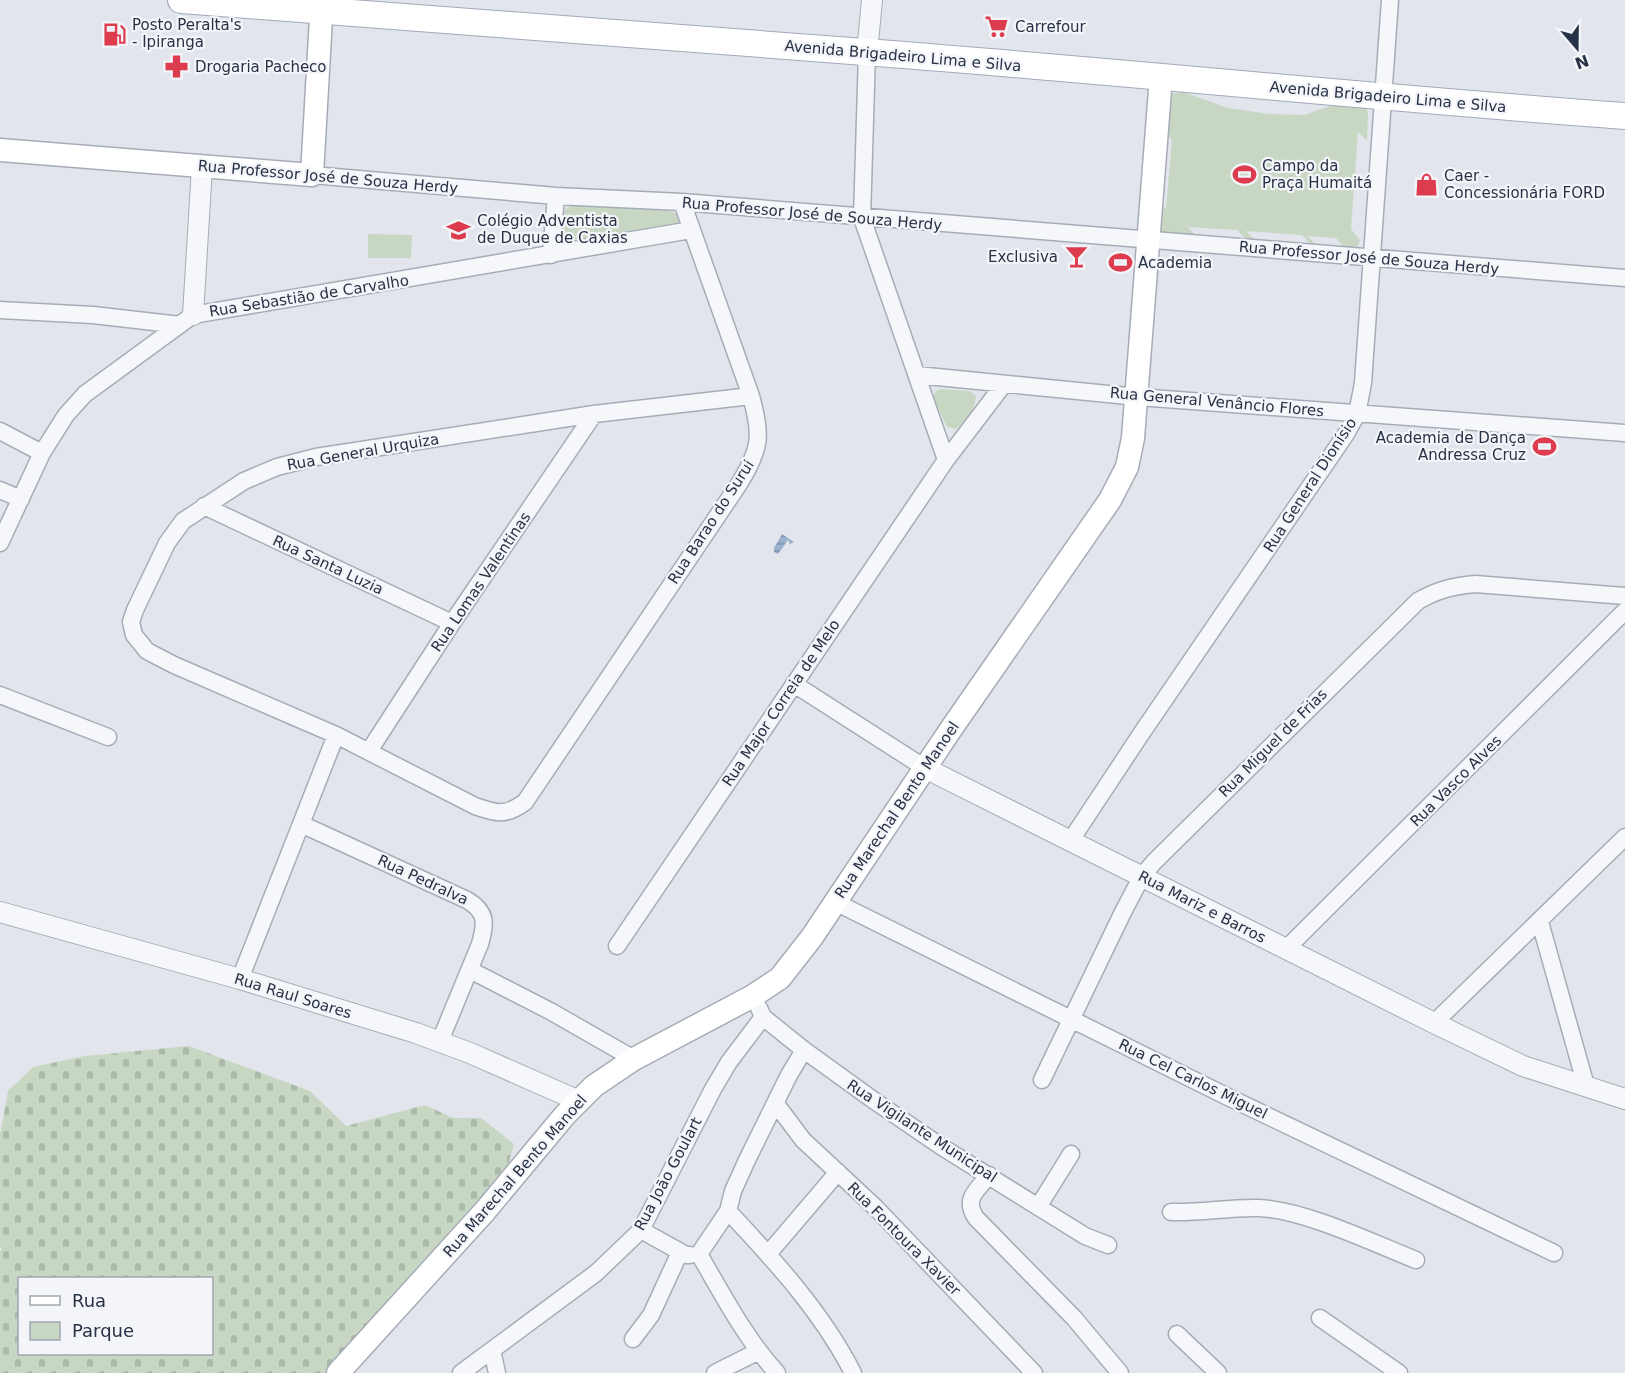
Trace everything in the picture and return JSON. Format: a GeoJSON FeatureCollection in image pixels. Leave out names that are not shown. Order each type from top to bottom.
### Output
{"type":"FeatureCollection","features":[{"type":"Feature","properties":{"kind":"main road","name":"Avenida Brigadeiro Lima e Silva"},"geometry":{"type":"LineString","coordinates":[[181,0],[322,5],[1383,95],[1494,107],[1625,116]]}},
{"type":"Feature","properties":{"kind":"main road"},"geometry":{"type":"LineString","coordinates":[[312,175],[322,5]]}},
{"type":"Feature","properties":{"kind":"main road","name":"Rua Marechal Bento Manoel"},"geometry":{"type":"LineString","coordinates":[[338,1373],[485,1211],[579,1101],[604,1078],[634,1059],[753,996],[780,978],[812,937],[1120,482],[1131,453],[1138,397],[1161,77]]}},
{"type":"Feature","properties":{"kind":"main road","name":"Rua Professor José de Souza Herdy"},"geometry":{"type":"LineString","coordinates":[[0,150],[312,175]]}},
{"type":"Feature","properties":{"kind":"street"},"geometry":{"type":"LineString","coordinates":[[872,0],[867,53],[862,218],[946,460]]}},
{"type":"Feature","properties":{"kind":"street","name":"Rua General Dionísio"},"geometry":{"type":"LineString","coordinates":[[1071,840],[1326,465],[1357,414],[1363,383],[1390,0]]}},
{"type":"Feature","properties":{"kind":"street"},"geometry":{"type":"LineString","coordinates":[[0,310],[187,320],[202,167]]}},
{"type":"Feature","properties":{"kind":"street","name":"Rua Professor José de Souza Herdy"},"geometry":{"type":"LineString","coordinates":[[312,175],[556,196],[682,202],[1625,278]]}},
{"type":"Feature","properties":{"kind":"street"},"geometry":{"type":"LineString","coordinates":[[552,255],[556,196]]}},
{"type":"Feature","properties":{"kind":"street","name":"Rua Barao do Surui"},"geometry":{"type":"LineString","coordinates":[[540,780],[752,463],[758,443],[758,421],[751,396],[682,202]]}},
{"type":"Feature","properties":{"kind":"street","name":"Rua Sebastião de Carvalho"},"geometry":{"type":"LineString","coordinates":[[0,543],[42,453],[66,415],[85,393],[187,320],[691,230]]}},
{"type":"Feature","properties":{"kind":"street","name":"Rua General Venâncio Flores"},"geometry":{"type":"LineString","coordinates":[[917,375],[1138,397],[1625,433]]}},
{"type":"Feature","properties":{"kind":"street","name":"Rua Major Correia de Melo"},"geometry":{"type":"LineString","coordinates":[[617,946],[946,460],[1004,384]]}},
{"type":"Feature","properties":{"kind":"street","name":"Rua General Urquiza"},"geometry":{"type":"LineString","coordinates":[[540,780],[525,802],[508,812],[498,813],[476,806],[336,735],[174,665],[147,651],[134,635],[132,622],[135,610],[167,543],[183,521],[244,481],[277,467],[316,457],[594,414],[751,396]]}},
{"type":"Feature","properties":{"kind":"street","name":"Rua Lomas Valentinas"},"geometry":{"type":"LineString","coordinates":[[369,751],[452,623],[594,414]]}},
{"type":"Feature","properties":{"kind":"street"},"geometry":{"type":"LineString","coordinates":[[0,430],[42,453]]}},
{"type":"Feature","properties":{"kind":"street"},"geometry":{"type":"LineString","coordinates":[[0,490],[21,499]]}},
{"type":"Feature","properties":{"kind":"street","name":"Rua Santa Luzia"},"geometry":{"type":"LineString","coordinates":[[204,506],[452,623]]}},
{"type":"Feature","properties":{"kind":"street","name":"Rua Miguel de Frias"},"geometry":{"type":"LineString","coordinates":[[1042,1080],[1142,876],[1162,853],[1418,601],[1435,591],[1450,586],[1475,584],[1625,596]]}},
{"type":"Feature","properties":{"kind":"street","name":"Rua Vasco Alves"},"geometry":{"type":"LineString","coordinates":[[1286,950],[1625,611]]}},
{"type":"Feature","properties":{"kind":"street","name":"Rua Mariz e Barros"},"geometry":{"type":"LineString","coordinates":[[794,684],[925,768],[1286,950],[1523,1066],[1625,1099]]}},
{"type":"Feature","properties":{"kind":"street"},"geometry":{"type":"LineString","coordinates":[[0,695],[108,737]]}},
{"type":"Feature","properties":{"kind":"street"},"geometry":{"type":"LineString","coordinates":[[240,979],[336,735]]}},
{"type":"Feature","properties":{"kind":"street","name":"Rua Pedralva"},"geometry":{"type":"LineString","coordinates":[[301,825],[476,905],[484,919],[484,929],[470,970],[440,1041]]}},
{"type":"Feature","properties":{"kind":"street"},"geometry":{"type":"LineString","coordinates":[[1434,1023],[1625,837]]}},
{"type":"Feature","properties":{"kind":"street","name":"Rua Cel Carlos Miguel"},"geometry":{"type":"LineString","coordinates":[[835,902],[1226,1096],[1554,1253]]}},
{"type":"Feature","properties":{"kind":"street","name":"Rua Raul Soares"},"geometry":{"type":"LineString","coordinates":[[0,912],[240,979],[440,1041],[579,1101]]}},
{"type":"Feature","properties":{"kind":"street"},"geometry":{"type":"LineString","coordinates":[[1540,922],[1586,1086]]}},
{"type":"Feature","properties":{"kind":"street"},"geometry":{"type":"LineString","coordinates":[[470,970],[550,1011],[634,1059]]}},
{"type":"Feature","properties":{"kind":"street","name":"Rua Vigilante Municipal"},"geometry":{"type":"LineString","coordinates":[[753,996],[763,1017],[804,1050],[942,1147],[1084,1236],[1108,1245]]}},
{"type":"Feature","properties":{"kind":"street","name":"Rua Joāo Goulart"},"geometry":{"type":"LineString","coordinates":[[461,1373],[596,1273],[641,1230],[712,1089],[763,1017]]}},
{"type":"Feature","properties":{"kind":"street"},"geometry":{"type":"LineString","coordinates":[[641,1230],[686,1256],[699,1254],[728,1211],[738,1181],[789,1075],[804,1050]]}},
{"type":"Feature","properties":{"kind":"street","name":"Rua Fontoura Xavier"},"geometry":{"type":"LineString","coordinates":[[776,1104],[803,1140],[891,1224],[1034,1373]]}},
{"type":"Feature","properties":{"kind":"street"},"geometry":{"type":"LineString","coordinates":[[1038,1207],[1071,1154]]}},
{"type":"Feature","properties":{"kind":"street"},"geometry":{"type":"LineString","coordinates":[[768,1254],[838,1172]]}},
{"type":"Feature","properties":{"kind":"street"},"geometry":{"type":"LineString","coordinates":[[989,1175],[972,1197],[970,1206],[976,1218],[1074,1318],[1120,1373]]}},
{"type":"Feature","properties":{"kind":"street"},"geometry":{"type":"LineString","coordinates":[[1171,1212],[1260,1208],[1272,1210],[1306,1218],[1416,1260]]}},
{"type":"Feature","properties":{"kind":"street"},"geometry":{"type":"LineString","coordinates":[[728,1211],[768,1254],[818,1316],[853,1373]]}},
{"type":"Feature","properties":{"kind":"street"},"geometry":{"type":"LineString","coordinates":[[633,1339],[651,1315],[680,1252]]}},
{"type":"Feature","properties":{"kind":"street"},"geometry":{"type":"LineString","coordinates":[[699,1254],[735,1316],[777,1373]]}},
{"type":"Feature","properties":{"kind":"street"},"geometry":{"type":"LineString","coordinates":[[1320,1318],[1399,1373]]}},
{"type":"Feature","properties":{"kind":"street"},"geometry":{"type":"LineString","coordinates":[[1177,1334],[1218,1373]]}},
{"type":"Feature","properties":{"kind":"street"},"geometry":{"type":"LineString","coordinates":[[492,1350],[497,1373]]}},
{"type":"Feature","properties":{"kind":"street"},"geometry":{"type":"LineString","coordinates":[[715,1373],[759,1351]]}},
{"type":"Feature","properties":{"kind":"green space"},"geometry":{"type":"Polygon","coordinates":[[[1183,92],[1228,108],[1269,114],[1304,115],[1339,103],[1366,106],[1367,141],[1358,132],[1351,229],[1360,240],[1358,246],[1347,250],[1336,238],[1308,236],[1318,248],[1314,248],[1302,235],[1246,231],[1259,244],[1250,243],[1237,230],[1188,227],[1199,239],[1156,233],[1157,202],[1166,209],[1172,140],[1162,129],[1166,95],[1183,92]]]}},
{"type":"Feature","properties":{"kind":"green space"},"geometry":{"type":"Polygon","coordinates":[[[574,204],[670,211],[677,214],[679,223],[677,226],[577,244],[566,236],[561,224],[564,213],[574,204]]]}},
{"type":"Feature","properties":{"kind":"green space"},"geometry":{"type":"Polygon","coordinates":[[[368,234],[412,235],[411,258],[368,258],[368,234]]]}},
{"type":"Feature","properties":{"kind":"green space"},"geometry":{"type":"Polygon","coordinates":[[[940,389],[970,391],[976,396],[974,406],[956,429],[947,427],[933,398],[935,392],[940,389]]]}},
{"type":"Feature","properties":{"kind":"green space"},"geometry":{"type":"Polygon","coordinates":[[[189,1046],[310,1091],[346,1126],[425,1105],[453,1118],[481,1118],[514,1144],[506,1172],[331,1373],[0,1373],[0,1251],[2,1249],[0,1247],[0,1135],[8,1091],[33,1067],[85,1056],[189,1046]]]}},
{"type":"Feature","properties":{"kind":"water"},"geometry":{"type":"Polygon","coordinates":[[[782,534],[794,542],[790,544],[788,540],[778,554],[774,552],[774,548],[782,534]]]}},
{"type":"Feature","properties":{"kind":"place","name":"Carrefour"},"geometry":{"type":"Point","coordinates":[997,27]}},
{"type":"Feature","properties":{"kind":"place","name":"Posto Peralta's - Ipiranga"},"geometry":{"type":"Point","coordinates":[114,34]}},
{"type":"Feature","properties":{"kind":"place","name":"Drogaria Pacheco"},"geometry":{"type":"Point","coordinates":[177,67]}},
{"type":"Feature","properties":{"kind":"place","name":"Campo da Praça Humaitá"},"geometry":{"type":"Point","coordinates":[1244,175]}},
{"type":"Feature","properties":{"kind":"place","name":"Caer - Concessionária FORD"},"geometry":{"type":"Point","coordinates":[1426,185]}},
{"type":"Feature","properties":{"kind":"place","name":"Colégio Adventista de Duque de Caxias"},"geometry":{"type":"Point","coordinates":[459,230]}},
{"type":"Feature","properties":{"kind":"place","name":"Exclusiva"},"geometry":{"type":"Point","coordinates":[1076,257]}},
{"type":"Feature","properties":{"kind":"place","name":"Academia"},"geometry":{"type":"Point","coordinates":[1120,263]}},
{"type":"Feature","properties":{"kind":"place","name":"Academia de Dança Andressa Cruz"},"geometry":{"type":"Point","coordinates":[1544,447]}}]}
